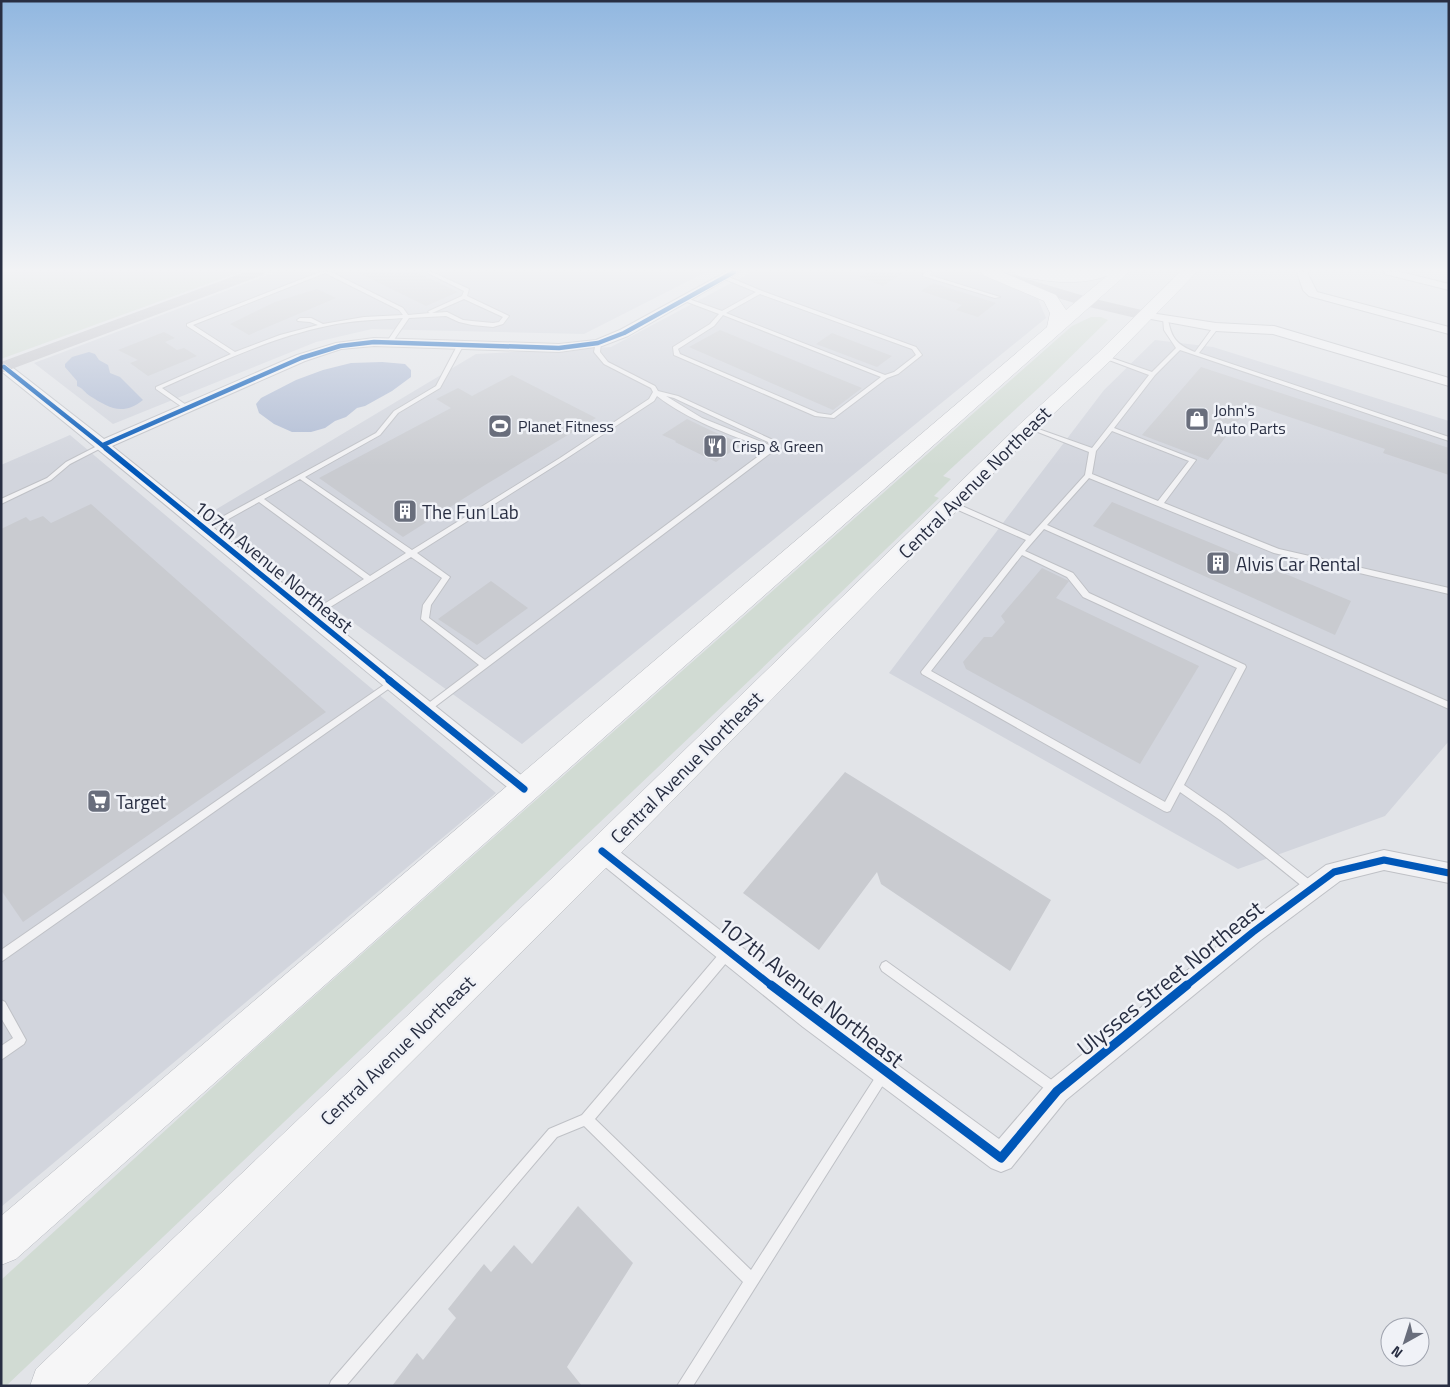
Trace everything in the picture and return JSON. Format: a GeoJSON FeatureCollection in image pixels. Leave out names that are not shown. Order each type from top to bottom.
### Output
{"type":"FeatureCollection","features":[{"type":"Feature","properties":{"kind":"highway"},"geometry":{"type":"LineString","coordinates":[[1,1244],[1047,337]]}},
{"type":"Feature","properties":{"kind":"highway","name":"Central Avenue Northeast"},"geometry":{"type":"LineString","coordinates":[[52,1386],[602,851],[1028,427],[1123,337]]}},
{"type":"Feature","properties":{"kind":"street"},"geometry":{"type":"LineString","coordinates":[[2,368],[84,337]]}},
{"type":"Feature","properties":{"kind":"street"},"geometry":{"type":"LineString","coordinates":[[103,445],[318,352],[359,344],[389,343],[559,348],[598,343],[614,337]]}},
{"type":"Feature","properties":{"kind":"street"},"geometry":{"type":"LineString","coordinates":[[1297,337],[1449,382]]}},
{"type":"Feature","properties":{"kind":"street","name":"107th Avenue Northeast"},"geometry":{"type":"LineString","coordinates":[[2,368],[103,445],[391,683],[524,789]]}},
{"type":"Feature","properties":{"kind":"street","name":"107th Avenue Northeast"},"geometry":{"type":"LineString","coordinates":[[602,851],[728,951],[1000,1158]]}},
{"type":"Feature","properties":{"kind":"street","name":"Ulysses Street Northeast"},"geometry":{"type":"LineString","coordinates":[[1000,1158],[1057,1091],[1253,932],[1334,872],[1384,860],[1449,873]]}},
{"type":"Feature","properties":{"kind":"lane"},"geometry":{"type":"LineString","coordinates":[[208,337],[235,354]]}},
{"type":"Feature","properties":{"kind":"lane"},"geometry":{"type":"LineString","coordinates":[[187,408],[158,388],[235,354],[280,337]]}},
{"type":"Feature","properties":{"kind":"lane"},"geometry":{"type":"LineString","coordinates":[[389,343],[393,337]]}},
{"type":"Feature","properties":{"kind":"lane"},"geometry":{"type":"LineString","coordinates":[[693,337],[675,348],[677,355],[817,416],[832,417],[885,377],[896,373],[919,355],[914,348],[883,337]]}},
{"type":"Feature","properties":{"kind":"lane"},"geometry":{"type":"LineString","coordinates":[[782,337],[885,377]]}},
{"type":"Feature","properties":{"kind":"lane"},"geometry":{"type":"LineString","coordinates":[[1171,337],[1179,348],[1449,439]]}},
{"type":"Feature","properties":{"kind":"lane"},"geometry":{"type":"LineString","coordinates":[[1196,354],[1209,337]]}},
{"type":"Feature","properties":{"kind":"lane"},"geometry":{"type":"LineString","coordinates":[[425,710],[773,449],[771,441],[676,397],[656,392],[648,384],[606,363],[597,352],[598,343]]}},
{"type":"Feature","properties":{"kind":"lane"},"geometry":{"type":"LineString","coordinates":[[204,529],[378,434],[396,412],[438,387],[460,346]]}},
{"type":"Feature","properties":{"kind":"lane"},"geometry":{"type":"LineString","coordinates":[[1021,552],[1070,575],[1086,595],[1242,667],[1167,808],[925,672],[1031,539],[1088,475],[1093,451],[1153,374],[1179,348]]}},
{"type":"Feature","properties":{"kind":"lane"},"geometry":{"type":"LineString","coordinates":[[1104,357],[1153,374]]}},
{"type":"Feature","properties":{"kind":"lane"},"geometry":{"type":"LineString","coordinates":[[311,616],[645,406],[652,400],[656,392]]}},
{"type":"Feature","properties":{"kind":"lane"},"geometry":{"type":"LineString","coordinates":[[1028,427],[1093,451]]}},
{"type":"Feature","properties":{"kind":"lane"},"geometry":{"type":"LineString","coordinates":[[1111,429],[1193,460],[1159,504]]}},
{"type":"Feature","properties":{"kind":"lane"},"geometry":{"type":"LineString","coordinates":[[1,502],[49,479],[68,463],[103,445]]}},
{"type":"Feature","properties":{"kind":"lane"},"geometry":{"type":"LineString","coordinates":[[1088,475],[1277,551],[1449,591]]}},
{"type":"Feature","properties":{"kind":"lane"},"geometry":{"type":"LineString","coordinates":[[301,476],[446,577],[427,605],[425,619],[485,665]]}},
{"type":"Feature","properties":{"kind":"lane"},"geometry":{"type":"LineString","coordinates":[[259,499],[370,580]]}},
{"type":"Feature","properties":{"kind":"lane"},"geometry":{"type":"LineString","coordinates":[[951,504],[1031,539]]}},
{"type":"Feature","properties":{"kind":"lane"},"geometry":{"type":"LineString","coordinates":[[1043,526],[1449,706]]}},
{"type":"Feature","properties":{"kind":"lane"},"geometry":{"type":"LineString","coordinates":[[1,958],[391,683]]}},
{"type":"Feature","properties":{"kind":"lane"},"geometry":{"type":"LineString","coordinates":[[1179,786],[1223,817],[1312,888]]}},
{"type":"Feature","properties":{"kind":"lane"},"geometry":{"type":"LineString","coordinates":[[336,1386],[553,1133],[586,1119],[728,951]]}},
{"type":"Feature","properties":{"kind":"lane"},"geometry":{"type":"LineString","coordinates":[[886,967],[1057,1091]]}},
{"type":"Feature","properties":{"kind":"lane"},"geometry":{"type":"LineString","coordinates":[[1,1006],[20,1040],[1,1054]]}},
{"type":"Feature","properties":{"kind":"lane"},"geometry":{"type":"LineString","coordinates":[[684,1386],[886,1072]]}},
{"type":"Feature","properties":{"kind":"lane"},"geometry":{"type":"LineString","coordinates":[[586,1119],[752,1280]]}},
{"type":"Feature","properties":{"kind":"shaded area"},"geometry":{"type":"Polygon","coordinates":[[[1,337],[62,337],[1,359],[1,337]]]}},
{"type":"Feature","properties":{"kind":"shaded area"},"geometry":{"type":"Polygon","coordinates":[[[104,337],[339,337],[316,342],[113,424],[34,363],[104,337]]]}},
{"type":"Feature","properties":{"kind":"shaded area"},"geometry":{"type":"Polygon","coordinates":[[[630,337],[1023,337],[522,744],[205,516],[476,354],[611,347],[630,337]]]}},
{"type":"Feature","properties":{"kind":"shaded area"},"geometry":{"type":"Polygon","coordinates":[[[1060,337],[1091,337],[1043,384],[943,476],[951,479],[934,496],[939,498],[6,1386],[1,1386],[1,1280],[259,1045],[1060,337]]]}},
{"type":"Feature","properties":{"kind":"shaded area"},"geometry":{"type":"Polygon","coordinates":[[[1155,340],[1213,347],[1449,421],[1449,741],[1385,816],[1238,869],[889,673],[1104,390],[1155,340]]]}},
{"type":"Feature","properties":{"kind":"shaded area"},"geometry":{"type":"Polygon","coordinates":[[[70,435],[496,793],[1,1207],[1,465],[70,435]]]}},
{"type":"Feature","properties":{"kind":"water"},"geometry":{"type":"Polygon","coordinates":[[[89,352],[95,354],[99,360],[108,365],[110,373],[120,377],[143,400],[128,408],[115,409],[88,395],[77,386],[77,381],[65,367],[65,364],[72,357],[89,352]]]}},
{"type":"Feature","properties":{"kind":"water"},"geometry":{"type":"Polygon","coordinates":[[[382,362],[405,364],[411,370],[411,377],[392,391],[365,406],[357,408],[346,417],[335,421],[325,428],[311,432],[292,432],[274,424],[259,413],[256,404],[261,398],[296,380],[323,370],[351,363],[382,362]]]}},
{"type":"Feature","properties":{"kind":"building"},"geometry":{"type":"Polygon","coordinates":[[[152,337],[173,337],[175,338],[165,342],[177,350],[184,348],[197,356],[148,376],[130,363],[138,360],[118,350],[152,337]]]}},
{"type":"Feature","properties":{"kind":"building"},"geometry":{"type":"Polygon","coordinates":[[[708,337],[736,337],[862,388],[833,410],[689,347],[708,337]]]}},
{"type":"Feature","properties":{"kind":"building"},"geometry":{"type":"Polygon","coordinates":[[[827,337],[842,337],[892,356],[877,367],[816,344],[827,337]]]}},
{"type":"Feature","properties":{"kind":"building","name":"John's Auto Parts"},"geometry":{"type":"Polygon","coordinates":[[[1201,367],[1449,448],[1449,475],[1383,453],[1385,449],[1251,404],[1208,460],[1142,435],[1201,367]]]}},
{"type":"Feature","properties":{"kind":"building"},"geometry":{"type":"Polygon","coordinates":[[[512,375],[596,418],[403,537],[319,478],[451,408],[436,399],[458,388],[472,396],[512,375]]]}},
{"type":"Feature","properties":{"kind":"building"},"geometry":{"type":"Polygon","coordinates":[[[687,419],[742,444],[716,462],[662,435],[687,419]]]}},
{"type":"Feature","properties":{"kind":"building","name":"Alvis Car Rental"},"geometry":{"type":"Polygon","coordinates":[[[1112,502],[1351,601],[1335,635],[1093,526],[1112,502]]]}},
{"type":"Feature","properties":{"kind":"building","name":"Target"},"geometry":{"type":"Polygon","coordinates":[[[91,504],[326,712],[23,922],[1,890],[1,529],[26,517],[30,521],[43,516],[51,523],[91,504]]]}},
{"type":"Feature","properties":{"kind":"building"},"geometry":{"type":"Polygon","coordinates":[[[1042,568],[1069,581],[1056,598],[1199,666],[1140,764],[966,669],[963,662],[984,637],[992,637],[1005,622],[1001,616],[1042,568]]]}},
{"type":"Feature","properties":{"kind":"building"},"geometry":{"type":"Polygon","coordinates":[[[491,581],[528,608],[477,645],[438,619],[491,581]]]}},
{"type":"Feature","properties":{"kind":"building"},"geometry":{"type":"Polygon","coordinates":[[[845,772],[1051,900],[1010,971],[881,884],[877,872],[819,950],[743,893],[845,772]]]}},
{"type":"Feature","properties":{"kind":"building"},"geometry":{"type":"Polygon","coordinates":[[[578,1206],[633,1263],[567,1367],[582,1386],[392,1386],[417,1353],[423,1360],[456,1318],[448,1309],[484,1264],[491,1272],[514,1245],[532,1264],[578,1206]]]}},
{"type":"Feature","properties":{"kind":"cycle path"},"geometry":{"type":"LineString","coordinates":[[103,445],[301,358],[340,346],[374,342],[559,348],[598,343],[614,337]]}},
{"type":"Feature","properties":{"kind":"cycle path"},"geometry":{"type":"LineString","coordinates":[[4,367],[135,471],[524,789]]}},
{"type":"Feature","properties":{"kind":"cycle path"},"geometry":{"type":"LineString","coordinates":[[602,851],[812,1018],[1001,1158],[1057,1091],[1253,932],[1334,872],[1384,860],[1449,873]]}},
{"type":"Feature","properties":{"kind":"place","name":"John's Auto Parts"},"geometry":{"type":"Point","coordinates":[1197,419]}},
{"type":"Feature","properties":{"kind":"place","name":"Planet Fitness"},"geometry":{"type":"Point","coordinates":[500,426]}},
{"type":"Feature","properties":{"kind":"place","name":"Crisp & Green"},"geometry":{"type":"Point","coordinates":[715,446]}},
{"type":"Feature","properties":{"kind":"place","name":"The Fun Lab"},"geometry":{"type":"Point","coordinates":[405,511]}},
{"type":"Feature","properties":{"kind":"place","name":"Alvis Car Rental"},"geometry":{"type":"Point","coordinates":[1218,563]}},
{"type":"Feature","properties":{"kind":"place","name":"Target"},"geometry":{"type":"Point","coordinates":[99,801]}}]}
